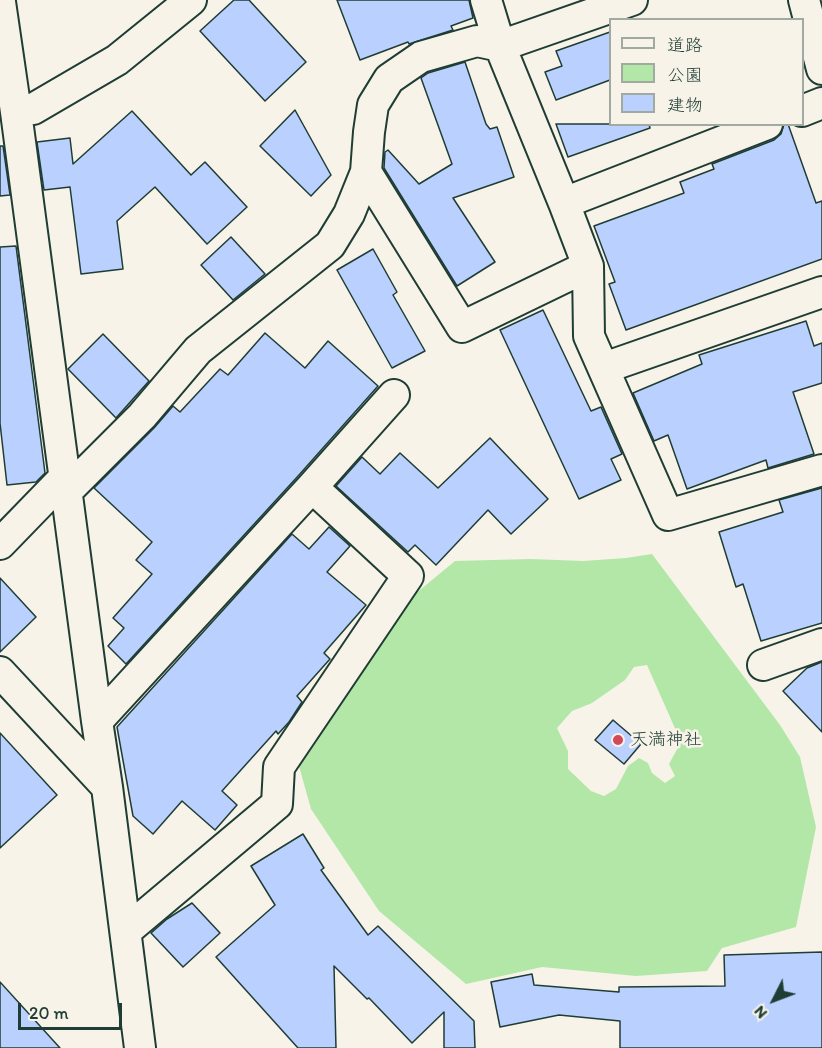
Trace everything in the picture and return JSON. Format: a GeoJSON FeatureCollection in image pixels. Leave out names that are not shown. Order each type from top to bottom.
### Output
{"type":"FeatureCollection","features":[{"type":"Feature","properties":{"kind":"street"},"geometry":{"type":"LineString","coordinates":[[16,112],[33,109],[117,60],[191,0]]}},
{"type":"Feature","properties":{"kind":"street"},"geometry":{"type":"LineString","coordinates":[[486,0],[500,46],[588,266],[589,336],[668,515],[822,470]]}},
{"type":"Feature","properties":{"kind":"street"},"geometry":{"type":"LineString","coordinates":[[0,544],[142,416],[198,350],[330,245],[349,214],[366,172],[373,105],[389,79],[420,57],[477,41],[500,46],[632,0]]}},
{"type":"Feature","properties":{"kind":"street"},"geometry":{"type":"LineString","coordinates":[[804,0],[822,69]]}},
{"type":"Feature","properties":{"kind":"street"},"geometry":{"type":"LineString","coordinates":[[0,2],[97,722],[108,787],[140,1048]]}},
{"type":"Feature","properties":{"kind":"street"},"geometry":{"type":"LineString","coordinates":[[804,110],[822,104]]}},
{"type":"Feature","properties":{"kind":"street"},"geometry":{"type":"LineString","coordinates":[[564,203],[762,126]]}},
{"type":"Feature","properties":{"kind":"street"},"geometry":{"type":"LineString","coordinates":[[366,172],[462,327],[588,266]]}},
{"type":"Feature","properties":{"kind":"street"},"geometry":{"type":"LineString","coordinates":[[604,368],[822,292]]}},
{"type":"Feature","properties":{"kind":"street"},"geometry":{"type":"LineString","coordinates":[[97,722],[394,395]]}},
{"type":"Feature","properties":{"kind":"street"},"geometry":{"type":"LineString","coordinates":[[126,931],[277,804],[279,767],[408,576],[312,487]]}},
{"type":"Feature","properties":{"kind":"street"},"geometry":{"type":"LineString","coordinates":[[763,665],[822,644]]}},
{"type":"Feature","properties":{"kind":"street"},"geometry":{"type":"LineString","coordinates":[[0,672],[108,787]]}},
{"type":"Feature","properties":{"kind":"green space"},"geometry":{"type":"Polygon","coordinates":[[[652,554],[780,725],[800,757],[816,827],[796,927],[722,948],[707,971],[636,976],[542,967],[466,984],[379,911],[311,809],[299,766],[309,735],[409,599],[455,561],[531,559],[583,561],[652,554]],[[647,665],[634,667],[625,680],[592,703],[572,711],[557,728],[568,751],[568,769],[591,791],[604,796],[616,789],[628,766],[639,758],[648,763],[652,773],[665,783],[675,776],[669,764],[681,742],[647,665]]]}},
{"type":"Feature","properties":{"kind":"building"},"geometry":{"type":"Polygon","coordinates":[[[234,0],[249,0],[306,62],[265,101],[200,31],[234,0]]]}},
{"type":"Feature","properties":{"kind":"building"},"geometry":{"type":"Polygon","coordinates":[[[337,0],[469,0],[473,18],[451,26],[453,30],[409,44],[408,42],[360,60],[337,0]]]}},
{"type":"Feature","properties":{"kind":"building"},"geometry":{"type":"Polygon","coordinates":[[[609,32],[609,80],[556,100],[545,72],[562,66],[556,51],[609,32]]]}},
{"type":"Feature","properties":{"kind":"building"},"geometry":{"type":"Polygon","coordinates":[[[465,62],[486,124],[490,129],[497,127],[514,177],[453,198],[495,262],[457,286],[384,168],[385,152],[388,150],[419,184],[452,164],[421,78],[428,73],[465,62]]]}},
{"type":"Feature","properties":{"kind":"building"},"geometry":{"type":"Polygon","coordinates":[[[295,110],[331,175],[311,196],[260,146],[295,110]]]}},
{"type":"Feature","properties":{"kind":"building"},"geometry":{"type":"Polygon","coordinates":[[[132,111],[191,175],[205,162],[247,207],[207,244],[155,187],[117,221],[123,269],[81,274],[70,187],[44,190],[37,142],[70,138],[73,164],[132,111]]]}},
{"type":"Feature","properties":{"kind":"building"},"geometry":{"type":"Polygon","coordinates":[[[556,124],[650,126],[650,128],[568,157],[556,124]]]}},
{"type":"Feature","properties":{"kind":"building"},"geometry":{"type":"Polygon","coordinates":[[[783,126],[789,126],[816,203],[822,201],[822,259],[626,330],[609,284],[615,282],[594,226],[684,193],[680,182],[714,169],[712,164],[774,140],[781,134],[783,126]]]}},
{"type":"Feature","properties":{"kind":"building"},"geometry":{"type":"Polygon","coordinates":[[[0,146],[3,146],[10,195],[0,196],[0,146]]]}},
{"type":"Feature","properties":{"kind":"building"},"geometry":{"type":"Polygon","coordinates":[[[231,237],[265,274],[233,300],[201,265],[231,237]]]}},
{"type":"Feature","properties":{"kind":"building"},"geometry":{"type":"Polygon","coordinates":[[[16,246],[45,473],[36,482],[7,485],[0,423],[0,247],[16,246]]]}},
{"type":"Feature","properties":{"kind":"building"},"geometry":{"type":"Polygon","coordinates":[[[373,249],[397,292],[393,295],[425,351],[392,368],[337,270],[373,249]]]}},
{"type":"Feature","properties":{"kind":"building"},"geometry":{"type":"Polygon","coordinates":[[[543,310],[591,411],[601,407],[622,454],[611,459],[621,480],[579,499],[500,330],[543,310]]]}},
{"type":"Feature","properties":{"kind":"building"},"geometry":{"type":"Polygon","coordinates":[[[806,321],[814,346],[822,343],[822,383],[793,392],[814,454],[768,468],[766,460],[687,489],[668,435],[654,441],[633,393],[702,364],[699,355],[806,321]]]}},
{"type":"Feature","properties":{"kind":"building"},"geometry":{"type":"Polygon","coordinates":[[[265,333],[305,368],[328,341],[378,386],[126,664],[108,646],[124,628],[113,618],[152,574],[136,560],[152,542],[94,488],[173,406],[180,412],[220,369],[228,375],[265,333]]]}},
{"type":"Feature","properties":{"kind":"building"},"geometry":{"type":"Polygon","coordinates":[[[103,334],[149,381],[116,418],[68,369],[103,334]]]}},
{"type":"Feature","properties":{"kind":"building"},"geometry":{"type":"Polygon","coordinates":[[[490,438],[548,499],[511,534],[488,510],[436,565],[415,545],[408,552],[336,486],[362,457],[380,474],[400,453],[438,488],[490,438]]]}},
{"type":"Feature","properties":{"kind":"building"},"geometry":{"type":"Polygon","coordinates":[[[822,488],[822,623],[761,641],[743,584],[736,587],[719,532],[783,512],[779,500],[822,488]]]}},
{"type":"Feature","properties":{"kind":"building"},"geometry":{"type":"Polygon","coordinates":[[[329,527],[350,546],[327,572],[366,605],[324,653],[330,659],[297,696],[302,702],[289,722],[278,734],[276,731],[222,791],[237,805],[215,830],[182,801],[153,834],[133,816],[117,727],[292,534],[309,549],[329,527]]]}},
{"type":"Feature","properties":{"kind":"building"},"geometry":{"type":"Polygon","coordinates":[[[0,578],[36,617],[0,652],[0,578]]]}},
{"type":"Feature","properties":{"kind":"building"},"geometry":{"type":"Polygon","coordinates":[[[822,662],[822,732],[783,691],[807,668],[822,662]]]}},
{"type":"Feature","properties":{"kind":"building"},"geometry":{"type":"Polygon","coordinates":[[[613,720],[641,744],[624,764],[595,740],[613,720]]]}},
{"type":"Feature","properties":{"kind":"building"},"geometry":{"type":"Polygon","coordinates":[[[0,733],[57,795],[0,848],[0,733]]]}},
{"type":"Feature","properties":{"kind":"building"},"geometry":{"type":"Polygon","coordinates":[[[303,834],[324,868],[321,870],[368,935],[378,926],[474,1021],[475,1048],[444,1048],[444,1012],[412,1043],[369,998],[367,999],[334,966],[336,1048],[298,1048],[216,957],[275,905],[251,866],[303,834]]]}},
{"type":"Feature","properties":{"kind":"building"},"geometry":{"type":"Polygon","coordinates":[[[192,903],[220,933],[183,967],[151,933],[167,919],[192,903]]]}},
{"type":"Feature","properties":{"kind":"building"},"geometry":{"type":"Polygon","coordinates":[[[822,952],[822,1048],[620,1048],[620,1021],[559,1015],[500,1027],[491,982],[532,974],[534,985],[619,992],[619,987],[725,986],[724,955],[822,952]]]}},
{"type":"Feature","properties":{"kind":"building"},"geometry":{"type":"Polygon","coordinates":[[[0,982],[60,1048],[0,1048],[0,982]]]}},
{"type":"Feature","properties":{"kind":"place","name":"天満神社"},"geometry":{"type":"Point","coordinates":[618,740]}}]}
